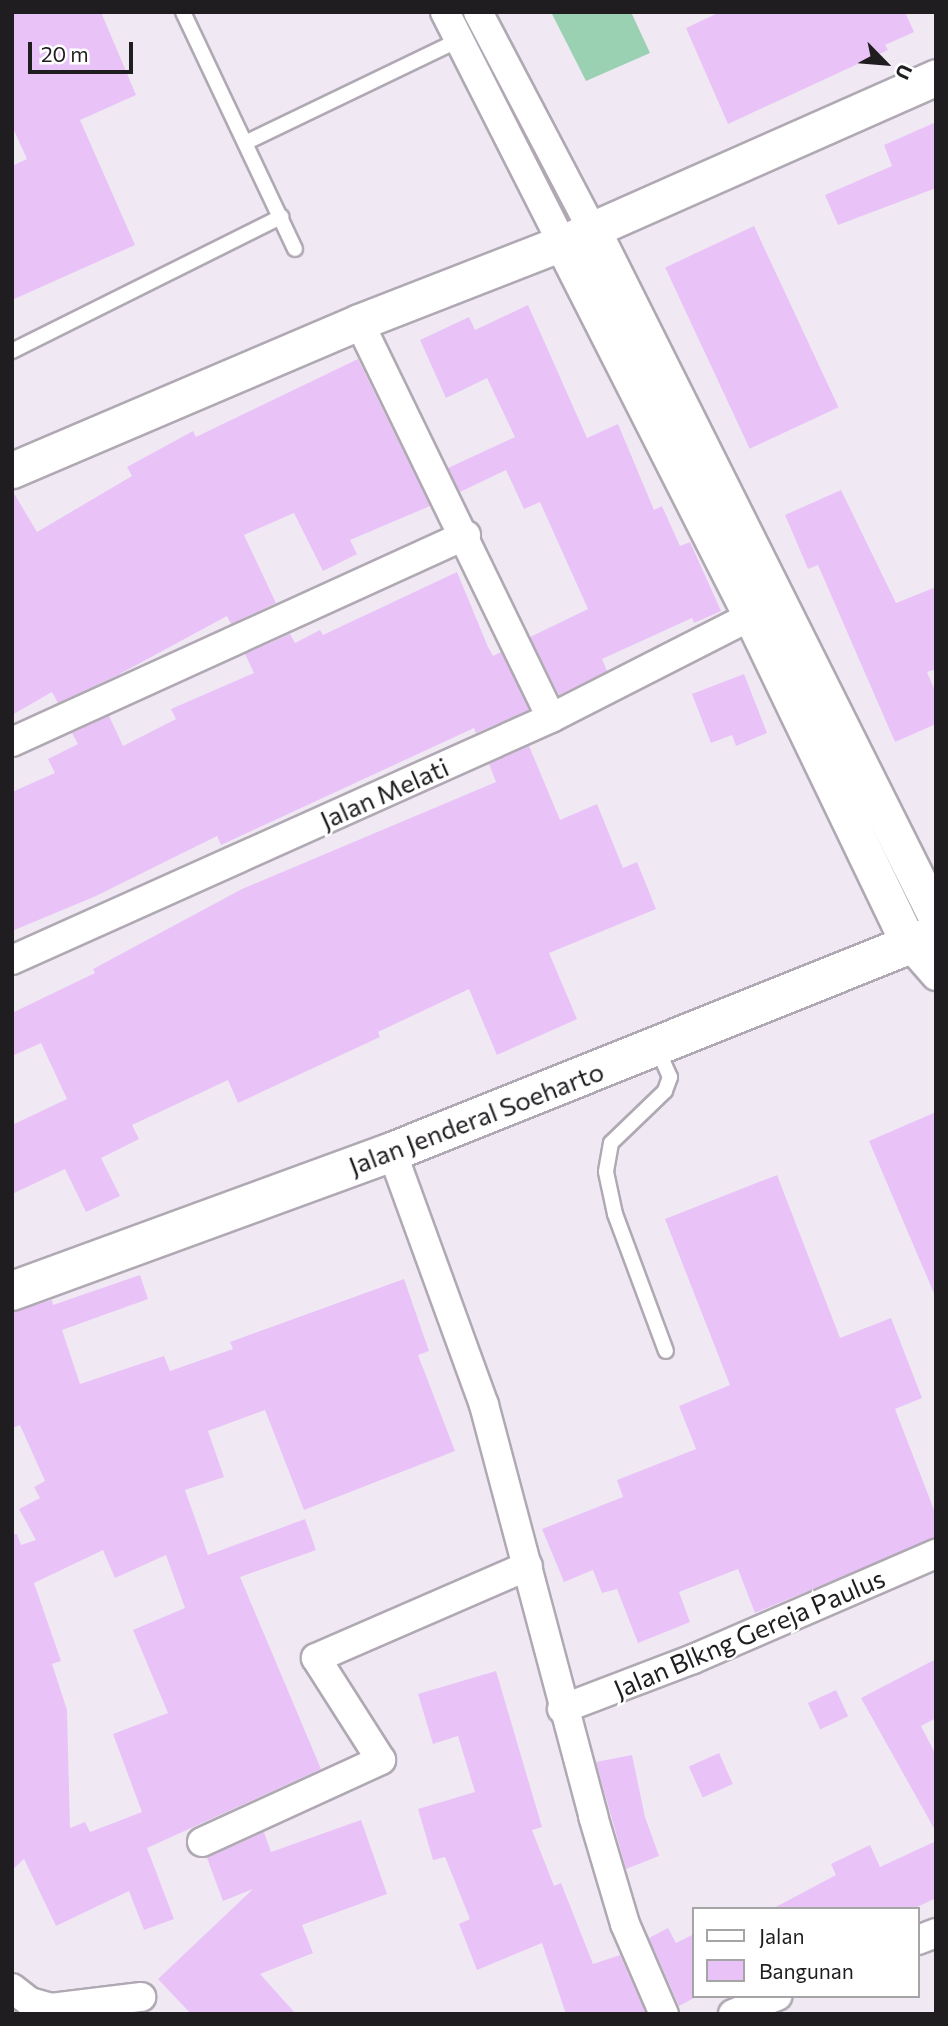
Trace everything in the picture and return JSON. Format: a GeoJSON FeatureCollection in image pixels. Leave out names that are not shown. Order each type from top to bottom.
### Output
{"type":"FeatureCollection","features":[{"type":"Feature","properties":{"kind":"main road","name":"Jalan Jenderal Soeharto"},"geometry":{"type":"LineString","coordinates":[[12,1291],[392,1152],[922,939]]}},
{"type":"Feature","properties":{"kind":"street"},"geometry":{"type":"LineString","coordinates":[[445,12],[459,40],[577,236],[936,917]]}},
{"type":"Feature","properties":{"kind":"street"},"geometry":{"type":"LineString","coordinates":[[478,12],[751,616],[922,939],[936,976]]}},
{"type":"Feature","properties":{"kind":"street"},"geometry":{"type":"LineString","coordinates":[[12,470],[359,322],[577,236],[936,77]]}},
{"type":"Feature","properties":{"kind":"street"},"geometry":{"type":"LineString","coordinates":[[359,322],[466,534],[551,718]]}},
{"type":"Feature","properties":{"kind":"street"},"geometry":{"type":"LineString","coordinates":[[12,742],[466,534]]}},
{"type":"Feature","properties":{"kind":"street","name":"Jalan Melati"},"geometry":{"type":"LineString","coordinates":[[12,960],[551,718],[751,616]]}},
{"type":"Feature","properties":{"kind":"street"},"geometry":{"type":"LineString","coordinates":[[392,1152],[484,1405],[528,1566],[562,1709],[625,1924],[664,2014]]}},
{"type":"Feature","properties":{"kind":"street","name":"Jalan Blkng Gereja Paulus"},"geometry":{"type":"LineString","coordinates":[[562,1709],[693,1659],[936,1555]]}},
{"type":"Feature","properties":{"kind":"street"},"geometry":{"type":"LineString","coordinates":[[201,1842],[381,1760],[316,1658],[528,1566]]}},
{"type":"Feature","properties":{"kind":"street"},"geometry":{"type":"LineString","coordinates":[[12,1988],[30,2002],[51,2008],[141,1997]]}},
{"type":"Feature","properties":{"kind":"street"},"geometry":{"type":"LineString","coordinates":[[733,2014],[772,1998]]}},
{"type":"Feature","properties":{"kind":"lane"},"geometry":{"type":"LineString","coordinates":[[183,12],[295,248]]}},
{"type":"Feature","properties":{"kind":"lane"},"geometry":{"type":"LineString","coordinates":[[247,142],[459,40]]}},
{"type":"Feature","properties":{"kind":"lane"},"geometry":{"type":"LineString","coordinates":[[12,351],[281,217]]}},
{"type":"Feature","properties":{"kind":"lane"},"geometry":{"type":"LineString","coordinates":[[656,1046],[670,1077],[665,1091],[611,1143],[606,1172],[615,1214],[666,1351]]}},
{"type":"Feature","properties":{"kind":"green space"},"geometry":{"type":"Polygon","coordinates":[[[551,12],[631,12],[650,53],[586,81],[551,12]]]}},
{"type":"Feature","properties":{"kind":"building"},"geometry":{"type":"Polygon","coordinates":[[[12,12],[101,12],[136,95],[80,120],[135,245],[12,300],[12,166],[27,159],[12,126],[12,12]]]}},
{"type":"Feature","properties":{"kind":"building"},"geometry":{"type":"Polygon","coordinates":[[[720,12],[905,12],[914,32],[885,45],[888,50],[728,124],[686,28],[720,12]]]}},
{"type":"Feature","properties":{"kind":"building"},"geometry":{"type":"Polygon","coordinates":[[[936,122],[936,188],[838,225],[825,195],[892,166],[884,145],[936,122]]]}},
{"type":"Feature","properties":{"kind":"building"},"geometry":{"type":"Polygon","coordinates":[[[754,226],[839,407],[750,449],[665,267],[754,226]]]}},
{"type":"Feature","properties":{"kind":"building"},"geometry":{"type":"Polygon","coordinates":[[[528,305],[587,438],[618,424],[654,510],[662,506],[680,546],[690,542],[721,611],[694,623],[692,618],[602,659],[607,671],[559,695],[530,637],[588,609],[540,502],[524,509],[506,470],[460,492],[448,468],[515,437],[487,378],[446,398],[420,340],[469,317],[475,330],[528,305]]]}},
{"type":"Feature","properties":{"kind":"building"},"geometry":{"type":"Polygon","coordinates":[[[358,359],[430,506],[350,540],[357,554],[323,571],[294,513],[244,535],[276,603],[231,624],[227,616],[116,676],[58,703],[52,692],[12,715],[12,490],[37,532],[132,476],[127,467],[193,431],[196,437],[358,359]]]}},
{"type":"Feature","properties":{"kind":"building"},"geometry":{"type":"Polygon","coordinates":[[[841,490],[896,603],[936,587],[936,669],[927,672],[936,693],[936,724],[895,742],[818,565],[808,569],[785,515],[841,490]]]}},
{"type":"Feature","properties":{"kind":"building"},"geometry":{"type":"Polygon","coordinates":[[[457,572],[488,647],[493,656],[501,652],[529,710],[476,733],[474,728],[221,845],[217,836],[96,896],[12,931],[12,792],[55,773],[48,759],[78,744],[72,733],[109,716],[123,746],[176,719],[171,709],[254,673],[245,654],[290,634],[295,643],[320,630],[323,635],[457,572]]]}},
{"type":"Feature","properties":{"kind":"building"},"geometry":{"type":"Polygon","coordinates":[[[744,674],[767,733],[736,746],[732,735],[711,743],[692,694],[744,674]]]}},
{"type":"Feature","properties":{"kind":"building"},"geometry":{"type":"Polygon","coordinates":[[[529,746],[560,820],[597,804],[623,868],[637,862],[656,909],[549,953],[577,1019],[497,1055],[469,989],[378,1032],[380,1037],[238,1103],[228,1080],[132,1125],[139,1139],[101,1158],[120,1196],[86,1212],[65,1169],[12,1194],[12,1125],[67,1099],[41,1043],[12,1056],[12,1013],[95,973],[93,969],[242,889],[496,782],[489,764],[529,746]]]}},
{"type":"Feature","properties":{"kind":"building"},"geometry":{"type":"Polygon","coordinates":[[[936,1112],[936,1298],[869,1141],[936,1112]]]}},
{"type":"Feature","properties":{"kind":"building"},"geometry":{"type":"Polygon","coordinates":[[[777,1175],[840,1338],[891,1318],[922,1398],[895,1409],[936,1515],[936,1538],[755,1613],[738,1569],[679,1592],[690,1622],[638,1643],[617,1589],[602,1593],[593,1570],[564,1582],[542,1529],[623,1497],[617,1480],[696,1449],[679,1406],[730,1385],[665,1219],[777,1175]]]}},
{"type":"Feature","properties":{"kind":"building"},"geometry":{"type":"Polygon","coordinates":[[[140,1275],[148,1299],[62,1330],[80,1384],[164,1356],[170,1371],[233,1349],[230,1342],[404,1279],[429,1351],[418,1355],[455,1451],[304,1510],[265,1410],[208,1431],[224,1477],[185,1490],[208,1555],[305,1519],[316,1550],[240,1577],[321,1769],[147,1848],[174,1919],[144,1930],[129,1891],[56,1926],[24,1859],[12,1870],[12,1534],[17,1534],[21,1545],[36,1540],[19,1509],[40,1498],[34,1487],[45,1481],[20,1425],[12,1428],[12,1312],[52,1300],[53,1305],[140,1275]],[[103,1550],[34,1583],[61,1661],[52,1664],[67,1710],[70,1828],[85,1822],[90,1832],[142,1812],[113,1734],[168,1713],[133,1630],[185,1608],[166,1555],[115,1578],[103,1550]]]}},
{"type":"Feature","properties":{"kind":"building"},"geometry":{"type":"Polygon","coordinates":[[[936,1659],[936,1718],[921,1726],[936,1755],[936,1832],[861,1698],[936,1659]]]}},
{"type":"Feature","properties":{"kind":"building"},"geometry":{"type":"Polygon","coordinates":[[[496,1671],[542,1827],[532,1830],[554,1886],[561,1883],[593,1964],[620,1955],[646,2014],[566,2014],[542,1943],[477,1970],[459,1924],[470,1919],[445,1857],[433,1860],[418,1809],[475,1792],[458,1736],[433,1744],[418,1694],[496,1671]]]}},
{"type":"Feature","properties":{"kind":"building"},"geometry":{"type":"Polygon","coordinates":[[[836,1690],[848,1716],[820,1729],[808,1703],[836,1690]]]}},
{"type":"Feature","properties":{"kind":"building"},"geometry":{"type":"Polygon","coordinates":[[[719,1753],[733,1784],[703,1797],[689,1766],[719,1753]]]}},
{"type":"Feature","properties":{"kind":"building"},"geometry":{"type":"Polygon","coordinates":[[[632,1755],[645,1817],[659,1856],[626,1869],[596,1762],[632,1755]]]}},
{"type":"Feature","properties":{"kind":"building"},"geometry":{"type":"Polygon","coordinates":[[[361,1820],[387,1894],[302,1925],[313,1953],[260,1974],[296,2014],[191,2014],[158,1979],[253,1889],[223,1901],[207,1858],[264,1832],[271,1852],[361,1820]]]}},
{"type":"Feature","properties":{"kind":"building"},"geometry":{"type":"Polygon","coordinates":[[[936,1841],[936,1898],[917,1907],[776,1907],[836,1875],[831,1864],[870,1845],[880,1867],[936,1841]]]}},
{"type":"Feature","properties":{"kind":"building"},"geometry":{"type":"Polygon","coordinates":[[[668,1928],[676,1943],[692,1935],[694,1998],[679,2006],[649,1938],[668,1928]]]}}]}
